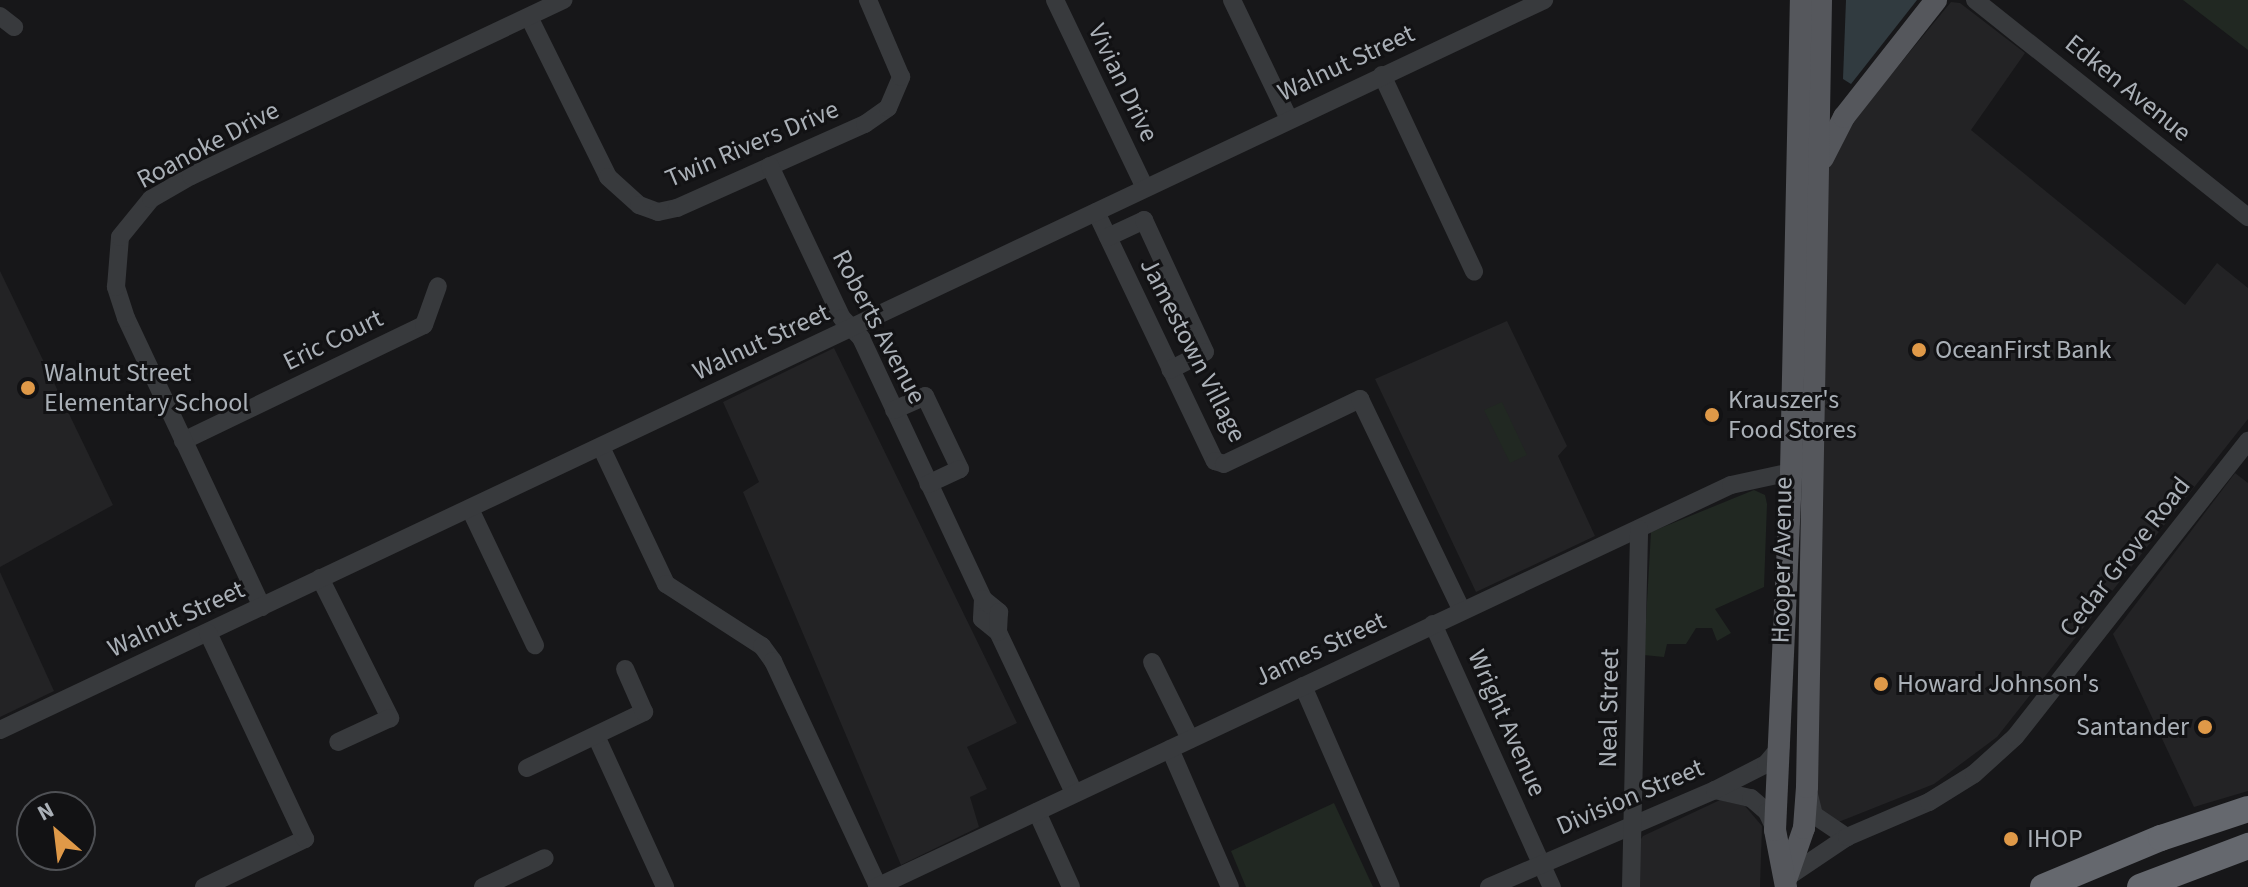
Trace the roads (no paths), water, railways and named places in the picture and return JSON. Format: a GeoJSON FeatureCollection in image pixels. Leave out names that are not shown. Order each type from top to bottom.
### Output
{"type":"FeatureCollection","features":[{"type":"Feature","properties":{"kind":"highway"},"geometry":{"type":"LineString","coordinates":[[2043,887],[2153,841],[2248,809]]}},
{"type":"Feature","properties":{"kind":"highway"},"geometry":{"type":"LineString","coordinates":[[2140,887],[2190,876],[2248,846]]}},
{"type":"Feature","properties":{"kind":"main road","name":"Hooper Avenue"},"geometry":{"type":"LineString","coordinates":[[1786,882],[1775,830],[1782,744],[1791,472],[1801,0]]}},
{"type":"Feature","properties":{"kind":"main road","name":"Hooper Avenue"},"geometry":{"type":"LineString","coordinates":[[1786,882],[1804,828],[1807,787],[1821,0]]}},
{"type":"Feature","properties":{"kind":"main road"},"geometry":{"type":"LineString","coordinates":[[1819,171],[1844,117],[1936,0]]}},
{"type":"Feature","properties":{"kind":"street","name":"Roanoke Drive"},"geometry":{"type":"LineString","coordinates":[[262,607],[183,441],[116,287],[117,248],[126,224],[151,199],[191,176],[564,0]]}},
{"type":"Feature","properties":{"kind":"street","name":"Twin Rivers Drive"},"geometry":{"type":"LineString","coordinates":[[529,17],[608,177],[639,205],[658,212],[677,208],[865,124],[896,100],[899,66],[868,0]]}},
{"type":"Feature","properties":{"kind":"street","name":"Vivian Drive"},"geometry":{"type":"LineString","coordinates":[[1055,0],[1145,188]]}},
{"type":"Feature","properties":{"kind":"street"},"geometry":{"type":"LineString","coordinates":[[1232,0],[1289,119]]}},
{"type":"Feature","properties":{"kind":"street","name":"Walnut Street"},"geometry":{"type":"LineString","coordinates":[[0,730],[1544,0]]}},
{"type":"Feature","properties":{"kind":"street","name":"Edken Avenue"},"geometry":{"type":"LineString","coordinates":[[1975,0],[2248,217]]}},
{"type":"Feature","properties":{"kind":"street"},"geometry":{"type":"LineString","coordinates":[[1382,75],[1474,271]]}},
{"type":"Feature","properties":{"kind":"street","name":"Roberts Avenue"},"geometry":{"type":"LineString","coordinates":[[770,166],[842,318],[852,327],[894,410],[983,599],[999,612],[998,632],[1074,793]]}},
{"type":"Feature","properties":{"kind":"street","name":"Jamestown Village"},"geometry":{"type":"LineString","coordinates":[[1096,212],[1210,455],[1224,464],[1360,399],[1462,611]]}},
{"type":"Feature","properties":{"kind":"street"},"geometry":{"type":"LineString","coordinates":[[1108,237],[1144,220],[1205,352],[1170,370]]}},
{"type":"Feature","properties":{"kind":"street","name":"Eric Court"},"geometry":{"type":"LineString","coordinates":[[183,441],[424,325],[438,286]]}},
{"type":"Feature","properties":{"kind":"street"},"geometry":{"type":"LineString","coordinates":[[894,410],[925,396],[960,469],[928,484]]}},
{"type":"Feature","properties":{"kind":"street","name":"Cedar Grove Road"},"geometry":{"type":"LineString","coordinates":[[1786,882],[1847,837],[1887,821],[1974,774],[2015,737],[2248,441]]}},
{"type":"Feature","properties":{"kind":"street"},"geometry":{"type":"LineString","coordinates":[[601,447],[666,584],[762,646],[773,661],[878,887]]}},
{"type":"Feature","properties":{"kind":"street","name":"James Street"},"geometry":{"type":"LineString","coordinates":[[878,887],[907,881],[1074,793],[1731,485],[1791,472]]}},
{"type":"Feature","properties":{"kind":"street"},"geometry":{"type":"LineString","coordinates":[[470,509],[535,645]]}},
{"type":"Feature","properties":{"kind":"street","name":"Neal Street"},"geometry":{"type":"LineString","coordinates":[[1631,887],[1639,529]]}},
{"type":"Feature","properties":{"kind":"street"},"geometry":{"type":"LineString","coordinates":[[320,578],[390,718],[338,742]]}},
{"type":"Feature","properties":{"kind":"street","name":"Wright Avenue"},"geometry":{"type":"LineString","coordinates":[[1433,624],[1552,887]]}},
{"type":"Feature","properties":{"kind":"street"},"geometry":{"type":"LineString","coordinates":[[204,887],[305,839],[208,633]]}},
{"type":"Feature","properties":{"kind":"street"},"geometry":{"type":"LineString","coordinates":[[1152,662],[1190,739]]}},
{"type":"Feature","properties":{"kind":"street"},"geometry":{"type":"LineString","coordinates":[[527,768],[644,712],[625,669]]}},
{"type":"Feature","properties":{"kind":"street"},"geometry":{"type":"LineString","coordinates":[[1303,686],[1391,887]]}},
{"type":"Feature","properties":{"kind":"street"},"geometry":{"type":"LineString","coordinates":[[596,736],[665,887]]}},
{"type":"Feature","properties":{"kind":"street","name":"Division Street"},"geometry":{"type":"LineString","coordinates":[[1489,887],[1715,790],[1766,764],[1782,744]]}},
{"type":"Feature","properties":{"kind":"street"},"geometry":{"type":"LineString","coordinates":[[1170,749],[1230,887]]}},
{"type":"Feature","properties":{"kind":"street"},"geometry":{"type":"LineString","coordinates":[[1807,787],[1814,815],[1847,837]]}},
{"type":"Feature","properties":{"kind":"street"},"geometry":{"type":"LineString","coordinates":[[1715,790],[1751,798],[1767,812],[1775,830]]}},
{"type":"Feature","properties":{"kind":"street"},"geometry":{"type":"LineString","coordinates":[[1037,812],[1071,887]]}},
{"type":"Feature","properties":{"kind":"street"},"geometry":{"type":"LineString","coordinates":[[483,887],[545,858]]}},
{"type":"Feature","properties":{"kind":"place","name":"OceanFirst Bank"},"geometry":{"type":"Point","coordinates":[1919,350]}},
{"type":"Feature","properties":{"kind":"place","name":"Walnut Street Elementary School"},"geometry":{"type":"Point","coordinates":[28,388]}},
{"type":"Feature","properties":{"kind":"place","name":"Krauszer's Food Stores"},"geometry":{"type":"Point","coordinates":[1712,415]}},
{"type":"Feature","properties":{"kind":"place","name":"Howard Johnson's"},"geometry":{"type":"Point","coordinates":[1881,684]}},
{"type":"Feature","properties":{"kind":"place","name":"Santander"},"geometry":{"type":"Point","coordinates":[2205,727]}},
{"type":"Feature","properties":{"kind":"place","name":"IHOP"},"geometry":{"type":"Point","coordinates":[2011,839]}}]}
